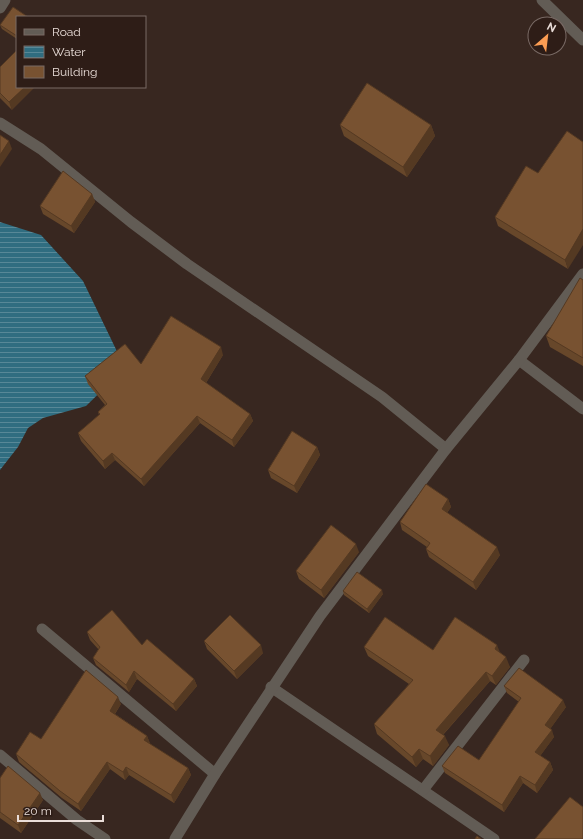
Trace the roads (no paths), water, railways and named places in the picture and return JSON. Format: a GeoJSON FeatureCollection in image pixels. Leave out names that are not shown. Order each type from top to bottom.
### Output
{"type":"FeatureCollection","features":[{"type":"Feature","properties":{"kind":"street"},"geometry":{"type":"LineString","coordinates":[[0,8],[4,0]]}},
{"type":"Feature","properties":{"kind":"street"},"geometry":{"type":"LineString","coordinates":[[542,0],[583,40]]}},
{"type":"Feature","properties":{"kind":"street"},"geometry":{"type":"LineString","coordinates":[[0,123],[41,149],[131,222],[188,264],[382,397],[446,449]]}},
{"type":"Feature","properties":{"kind":"street"},"geometry":{"type":"LineString","coordinates":[[175,839],[215,774],[320,616],[446,449],[519,360],[583,274]]}},
{"type":"Feature","properties":{"kind":"street"},"geometry":{"type":"LineString","coordinates":[[519,360],[583,409]]}},
{"type":"Feature","properties":{"kind":"street"},"geometry":{"type":"LineString","coordinates":[[42,628],[215,774]]}},
{"type":"Feature","properties":{"kind":"street"},"geometry":{"type":"LineString","coordinates":[[423,790],[524,660]]}},
{"type":"Feature","properties":{"kind":"street"},"geometry":{"type":"LineString","coordinates":[[271,688],[494,839]]}},
{"type":"Feature","properties":{"kind":"street"},"geometry":{"type":"LineString","coordinates":[[0,755],[77,820],[105,839]]}},
{"type":"Feature","properties":{"kind":"water"},"geometry":{"type":"Polygon","coordinates":[[[0,222],[41,235],[83,281],[125,368],[86,406],[43,418],[28,428],[18,447],[0,470],[0,222]]]}}]}
